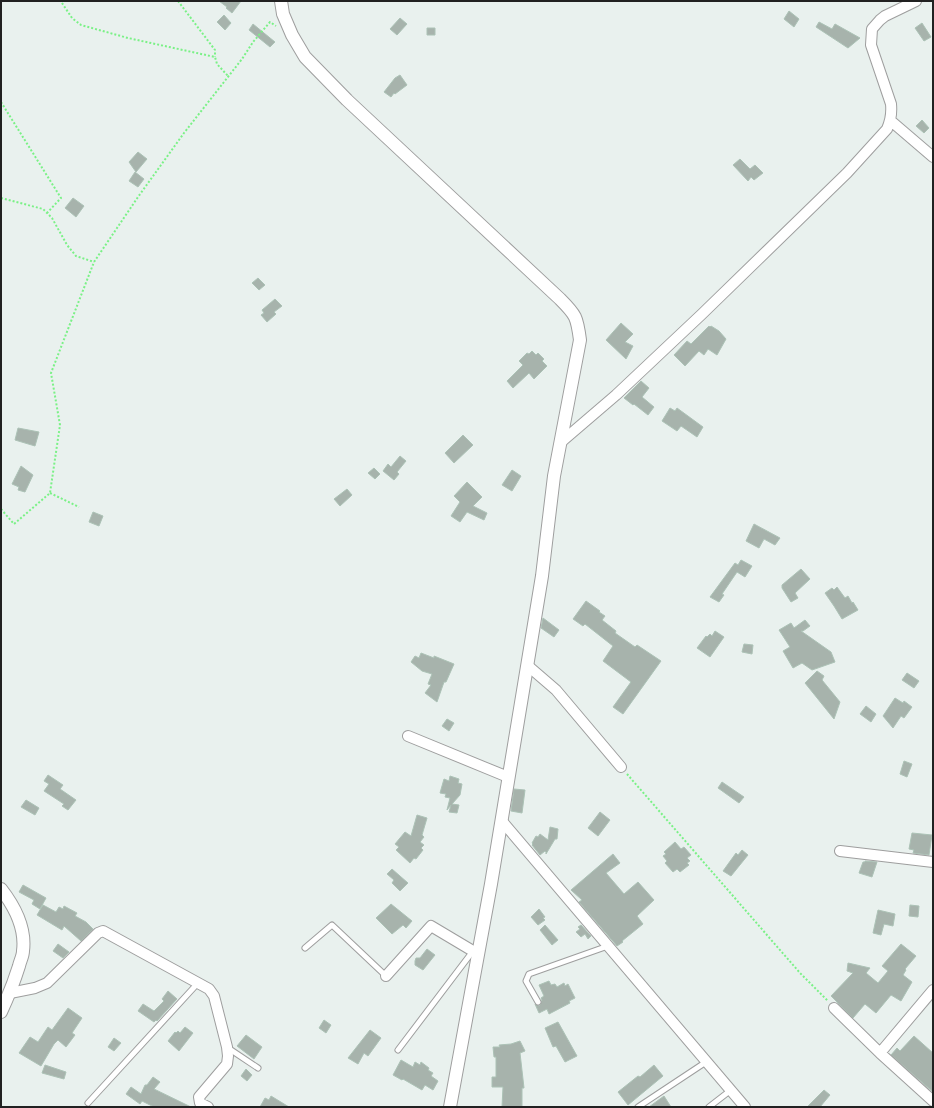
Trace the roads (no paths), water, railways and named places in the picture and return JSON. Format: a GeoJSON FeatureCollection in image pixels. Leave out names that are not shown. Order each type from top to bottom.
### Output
{"type":"FeatureCollection","features":[{"type":"Feature","properties":{"kind":"street"},"geometry":{"type":"LineString","coordinates":[[281,1],[283,14],[292,35],[305,57],[347,100],[560,299],[575,316],[578,322],[580,340],[554,476],[542,576],[501,820],[476,953],[450,1107]]}},
{"type":"Feature","properties":{"kind":"street"},"geometry":{"type":"LineString","coordinates":[[560,443],[616,395],[702,314],[847,173],[887,128],[891,121],[891,104],[871,45],[872,29],[885,16],[916,1]]}},
{"type":"Feature","properties":{"kind":"street"},"geometry":{"type":"LineString","coordinates":[[891,121],[933,157]]}},
{"type":"Feature","properties":{"kind":"street"},"geometry":{"type":"LineString","coordinates":[[527,665],[556,690],[621,767]]}},
{"type":"Feature","properties":{"kind":"street"},"geometry":{"type":"LineString","coordinates":[[408,736],[508,778]]}},
{"type":"Feature","properties":{"kind":"street"},"geometry":{"type":"LineString","coordinates":[[501,820],[745,1107]]}},
{"type":"Feature","properties":{"kind":"street"},"geometry":{"type":"LineString","coordinates":[[840,851],[933,862]]}},
{"type":"Feature","properties":{"kind":"street"},"geometry":{"type":"LineString","coordinates":[[1,889],[18,916],[22,930],[24,952],[10,993],[1,1012]]}},
{"type":"Feature","properties":{"kind":"street"},"geometry":{"type":"LineString","coordinates":[[386,976],[432,926],[476,953]]}},
{"type":"Feature","properties":{"kind":"street"},"geometry":{"type":"LineString","coordinates":[[10,993],[35,988],[47,983],[98,933],[103,931],[198,983],[208,989],[214,996],[228,1056],[227,1064],[199,1097],[200,1103],[208,1107]]}},
{"type":"Feature","properties":{"kind":"street"},"geometry":{"type":"LineString","coordinates":[[880,1053],[933,990]]}},
{"type":"Feature","properties":{"kind":"street"},"geometry":{"type":"LineString","coordinates":[[834,1008],[880,1053],[933,1101]]}},
{"type":"Feature","properties":{"kind":"lane"},"geometry":{"type":"LineString","coordinates":[[305,948],[332,925],[386,976]]}},
{"type":"Feature","properties":{"kind":"lane"},"geometry":{"type":"LineString","coordinates":[[538,1002],[526,981],[529,974],[608,946]]}},
{"type":"Feature","properties":{"kind":"lane"},"geometry":{"type":"LineString","coordinates":[[398,1050],[476,953]]}},
{"type":"Feature","properties":{"kind":"lane"},"geometry":{"type":"LineString","coordinates":[[88,1103],[198,983]]}},
{"type":"Feature","properties":{"kind":"lane"},"geometry":{"type":"LineString","coordinates":[[227,1047],[258,1068]]}},
{"type":"Feature","properties":{"kind":"lane"},"geometry":{"type":"LineString","coordinates":[[638,1107],[706,1062]]}},
{"type":"Feature","properties":{"kind":"lane"},"geometry":{"type":"LineString","coordinates":[[709,1107],[731,1090]]}}]}
